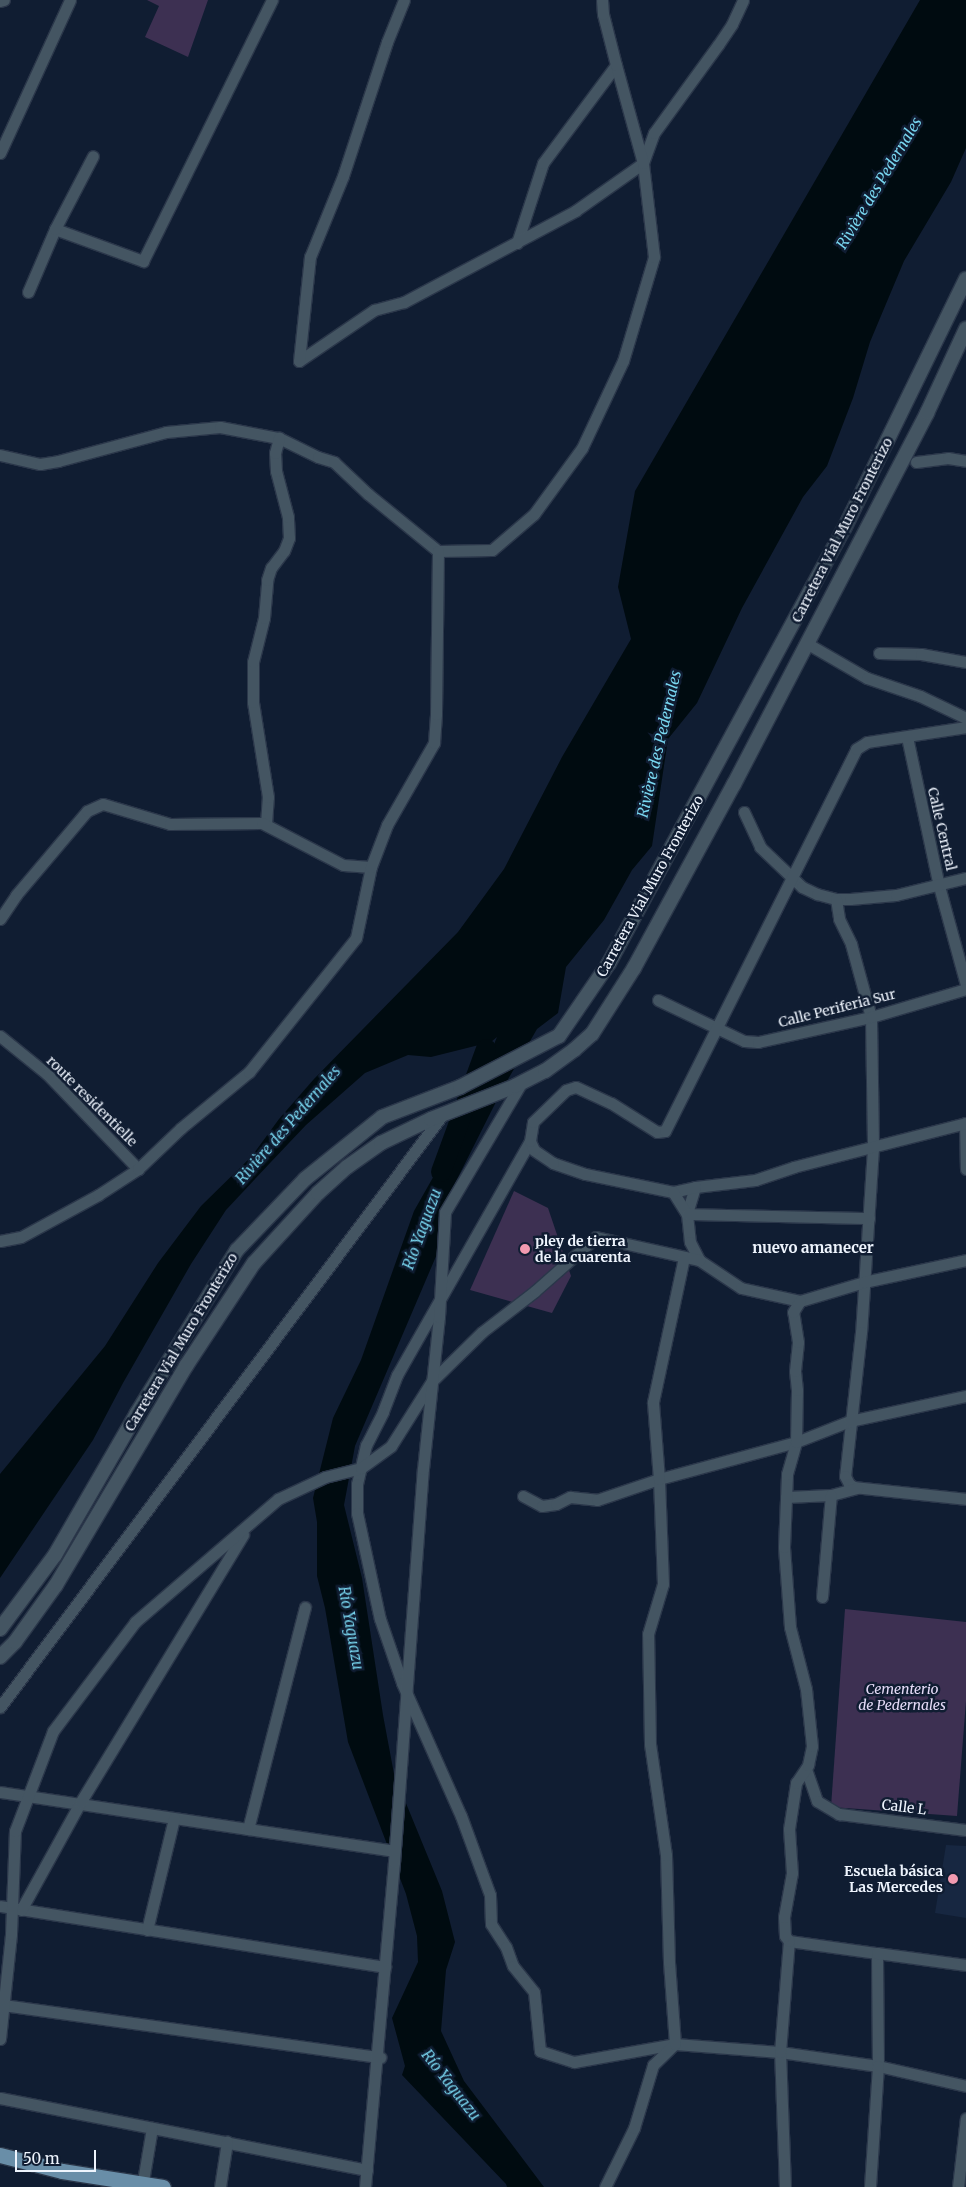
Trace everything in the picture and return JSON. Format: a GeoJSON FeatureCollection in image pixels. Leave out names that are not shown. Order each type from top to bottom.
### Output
{"type":"FeatureCollection","features":[{"type":"Feature","properties":{"kind":"main road"},"geometry":{"type":"LineString","coordinates":[[0,2155],[62,2171],[163,2187]]}},
{"type":"Feature","properties":{"kind":"street"},"geometry":{"type":"LineString","coordinates":[[0,1],[4,0]]}},
{"type":"Feature","properties":{"kind":"street"},"geometry":{"type":"LineString","coordinates":[[0,152],[70,0]]}},
{"type":"Feature","properties":{"kind":"street"},"geometry":{"type":"LineString","coordinates":[[55,229],[143,261],[272,0]]}},
{"type":"Feature","properties":{"kind":"street"},"geometry":{"type":"LineString","coordinates":[[404,0],[387,42],[343,176],[310,258],[299,361],[374,310],[404,302],[575,211],[643,163],[654,133],[718,45],[732,24],[743,0]]}},
{"type":"Feature","properties":{"kind":"street"},"geometry":{"type":"LineString","coordinates":[[0,456],[40,464],[58,461],[166,432],[220,427],[279,438],[318,457],[334,462],[368,494],[438,551],[492,550],[534,514],[582,448],[623,361],[654,257],[643,163],[603,14],[602,0]]}},
{"type":"Feature","properties":{"kind":"street"},"geometry":{"type":"LineString","coordinates":[[517,243],[543,163],[616,65]]}},
{"type":"Feature","properties":{"kind":"street"},"geometry":{"type":"LineString","coordinates":[[28,292],[55,229],[93,156]]}},
{"type":"Feature","properties":{"kind":"street","name":"Carretera Vial Muro Fronterizo"},"geometry":{"type":"LineString","coordinates":[[0,1629],[55,1555],[137,1413],[237,1250],[305,1179],[382,1117],[460,1087],[559,1036],[610,963],[845,527],[966,279]]}},
{"type":"Feature","properties":{"kind":"street","name":"Carretera Vial Muro Fronterizo"},"geometry":{"type":"LineString","coordinates":[[0,1657],[14,1642],[56,1585],[186,1366],[254,1263],[318,1193],[347,1167],[381,1143],[443,1114],[545,1071],[592,1034],[634,968],[808,644],[927,413],[966,329]]}},
{"type":"Feature","properties":{"kind":"street"},"geometry":{"type":"LineString","coordinates":[[266,824],[268,797],[253,702],[253,662],[264,618],[267,580],[271,568],[284,551],[289,538],[288,518],[276,471],[275,453],[279,438]]}},
{"type":"Feature","properties":{"kind":"street"},"geometry":{"type":"LineString","coordinates":[[916,462],[948,458],[966,461]]}},
{"type":"Feature","properties":{"kind":"street"},"geometry":{"type":"LineString","coordinates":[[0,1241],[21,1237],[98,1195],[138,1169],[181,1128],[249,1072],[356,938],[371,867],[387,825],[434,743],[438,551]]}},
{"type":"Feature","properties":{"kind":"street"},"geometry":{"type":"LineString","coordinates":[[808,644],[867,678],[920,696],[966,718]]}},
{"type":"Feature","properties":{"kind":"street"},"geometry":{"type":"LineString","coordinates":[[878,653],[921,654],[966,662]]}},
{"type":"Feature","properties":{"kind":"street"},"geometry":{"type":"LineString","coordinates":[[966,726],[867,742],[856,748],[665,1131],[657,1132],[610,1104],[576,1087],[566,1090],[533,1122],[530,1141],[397,1376],[383,1412],[366,1445],[357,1484],[357,1513],[380,1620],[402,1683],[464,1824],[490,1895],[491,1924],[506,1947],[513,1966],[534,1992],[540,2051],[574,2062],[675,2044],[780,2052],[878,2066],[966,2086]]}},
{"type":"Feature","properties":{"kind":"street","name":"Calle Central"},"geometry":{"type":"LineString","coordinates":[[907,737],[939,886],[966,985]]}},
{"type":"Feature","properties":{"kind":"street"},"geometry":{"type":"LineString","coordinates":[[0,919],[22,888],[86,811],[103,804],[170,824],[266,824],[343,865],[371,867]]}},
{"type":"Feature","properties":{"kind":"street"},"geometry":{"type":"LineString","coordinates":[[744,812],[760,847],[808,891],[836,899],[896,895],[966,878]]}},
{"type":"Feature","properties":{"kind":"street"},"geometry":{"type":"LineString","coordinates":[[836,899],[839,919],[851,944],[871,1017],[873,1148],[861,1332],[845,1476],[849,1484],[856,1488]]}},
{"type":"Feature","properties":{"kind":"street","name":"Calle Periferia Sur"},"geometry":{"type":"LineString","coordinates":[[658,1000],[744,1041],[758,1042],[871,1017],[966,989]]}},
{"type":"Feature","properties":{"kind":"street","name":"route residentielle"},"geometry":{"type":"LineString","coordinates":[[0,1036],[47,1074],[138,1169]]}},
{"type":"Feature","properties":{"kind":"street"},"geometry":{"type":"LineString","coordinates":[[365,2187],[385,1966],[445,1212],[522,1082]]}},
{"type":"Feature","properties":{"kind":"street"},"geometry":{"type":"LineString","coordinates":[[0,1707],[443,1114]]}},
{"type":"Feature","properties":{"kind":"street"},"geometry":{"type":"LineString","coordinates":[[530,1141],[534,1150],[553,1163],[585,1174],[673,1192],[695,1187],[755,1180],[794,1167],[966,1123],[966,1169]]}},
{"type":"Feature","properties":{"kind":"street"},"geometry":{"type":"LineString","coordinates":[[695,1187],[687,1214],[690,1242],[699,1260]]}},
{"type":"Feature","properties":{"kind":"street"},"geometry":{"type":"LineString","coordinates":[[673,1192],[687,1214]]}},
{"type":"Feature","properties":{"kind":"street"},"geometry":{"type":"LineString","coordinates":[[687,1214],[869,1218]]}},
{"type":"Feature","properties":{"kind":"street"},"geometry":{"type":"LineString","coordinates":[[0,2039],[11,1934],[15,1831],[52,1731],[135,1622],[278,1499],[325,1477],[360,1468],[391,1446],[432,1381],[482,1332],[535,1291],[596,1237],[699,1260],[741,1288],[800,1301],[864,1282],[966,1260]]}},
{"type":"Feature","properties":{"kind":"street"},"geometry":{"type":"LineString","coordinates":[[605,2187],[634,2128],[653,2066],[675,2044],[668,1962],[666,1855],[650,1744],[648,1634],[663,1584],[659,1479],[653,1402],[684,1257]]}},
{"type":"Feature","properties":{"kind":"street"},"geometry":{"type":"LineString","coordinates":[[785,2187],[780,2052],[789,1940],[784,1928],[792,1873],[789,1829],[796,1783],[806,1769],[811,1757],[812,1746],[806,1689],[790,1628],[784,1547],[787,1474],[796,1442],[797,1390],[795,1371],[798,1342],[793,1312],[800,1301]]}},
{"type":"Feature","properties":{"kind":"street"},"geometry":{"type":"LineString","coordinates":[[523,1496],[542,1506],[556,1504],[570,1497],[597,1500],[659,1479],[796,1442],[850,1421],[966,1396]]}},
{"type":"Feature","properties":{"kind":"street"},"geometry":{"type":"LineString","coordinates":[[786,1497],[831,1495],[856,1488],[966,1499]]}},
{"type":"Feature","properties":{"kind":"street"},"geometry":{"type":"LineString","coordinates":[[822,1598],[831,1495]]}},
{"type":"Feature","properties":{"kind":"street"},"geometry":{"type":"LineString","coordinates":[[11,1908],[80,1803],[249,1524]]}},
{"type":"Feature","properties":{"kind":"street"},"geometry":{"type":"LineString","coordinates":[[248,1829],[305,1607]]}},
{"type":"Feature","properties":{"kind":"street","name":"Calle L"},"geometry":{"type":"LineString","coordinates":[[806,1769],[817,1801],[839,1814],[966,1830]]}},
{"type":"Feature","properties":{"kind":"street"},"geometry":{"type":"LineString","coordinates":[[0,1792],[394,1851]]}},
{"type":"Feature","properties":{"kind":"street"},"geometry":{"type":"LineString","coordinates":[[148,1930],[174,1818]]}},
{"type":"Feature","properties":{"kind":"street"},"geometry":{"type":"LineString","coordinates":[[11,1908],[385,1966]]}},
{"type":"Feature","properties":{"kind":"street"},"geometry":{"type":"LineString","coordinates":[[789,1940],[966,1965]]}},
{"type":"Feature","properties":{"kind":"street"},"geometry":{"type":"LineString","coordinates":[[870,2187],[878,2066],[877,1953]]}},
{"type":"Feature","properties":{"kind":"street"},"geometry":{"type":"LineString","coordinates":[[3,2005],[380,2057]]}},
{"type":"Feature","properties":{"kind":"street"},"geometry":{"type":"LineString","coordinates":[[0,2098],[367,2170]]}},
{"type":"Feature","properties":{"kind":"street"},"geometry":{"type":"LineString","coordinates":[[958,2187],[966,2118]]}},
{"type":"Feature","properties":{"kind":"street"},"geometry":{"type":"LineString","coordinates":[[142,2187],[152,2128]]}},
{"type":"Feature","properties":{"kind":"street"},"geometry":{"type":"LineString","coordinates":[[220,2187],[227,2142]]}},
{"type":"Feature","properties":{"kind":"shaded area","name":"Escuela básica Las Mercedes"},"geometry":{"type":"Polygon","coordinates":[[[946,1845],[966,1846],[966,1918],[935,1913],[946,1845]]]}},
{"type":"Feature","properties":{"kind":"green space"},"geometry":{"type":"Polygon","coordinates":[[[147,0],[208,0],[188,57],[145,37],[159,6],[147,0]]]}},
{"type":"Feature","properties":{"kind":"green space","name":"pley de tierra de la cuarenta"},"geometry":{"type":"Polygon","coordinates":[[[514,1191],[548,1208],[571,1276],[552,1313],[470,1290],[514,1191]]]}},
{"type":"Feature","properties":{"kind":"green space","name":"Cementerio de Pedernales"},"geometry":{"type":"Polygon","coordinates":[[[845,1609],[966,1622],[966,1701],[957,1816],[831,1807],[845,1609]]]}},
{"type":"Feature","properties":{"kind":"water","name":"Rivière des Pedernales"},"geometry":{"type":"Polygon","coordinates":[[[920,0],[966,0],[966,148],[951,182],[904,261],[870,342],[853,398],[827,466],[803,497],[742,608],[697,703],[668,739],[652,846],[632,870],[604,920],[566,967],[558,1013],[537,1029],[503,1088],[446,1201],[440,1247],[355,1446],[344,1505],[362,1578],[394,1774],[442,1891],[455,1942],[446,1970],[441,2031],[464,2081],[544,2187],[507,2187],[402,2075],[405,2066],[392,2018],[418,1962],[417,1936],[406,1894],[348,1742],[325,1608],[317,1576],[317,1522],[313,1498],[333,1418],[361,1360],[414,1211],[457,1135],[497,1037],[491,1042],[431,1057],[408,1055],[365,1073],[306,1125],[226,1210],[191,1264],[123,1383],[93,1440],[0,1578],[0,1474],[105,1346],[158,1263],[201,1206],[252,1156],[279,1119],[314,1079],[458,932],[504,869],[562,757],[631,639],[618,587],[635,491],[920,0]]]}},
{"type":"Feature","properties":{"kind":"waterway","name":"Río Yaguazu"},"geometry":{"type":"LineString","coordinates":[[441,1172],[486,1049]]}},
{"type":"Feature","properties":{"kind":"place","name":"pley de tierra de la cuarenta"},"geometry":{"type":"Point","coordinates":[525,1249]}},
{"type":"Feature","properties":{"kind":"place","name":"Escuela básica Las Mercedes"},"geometry":{"type":"Point","coordinates":[953,1879]}},
{"type":"Feature","properties":{"kind":"district","name":"nuevo amanecer"},"geometry":{"type":"Point","coordinates":[813,1248]}}]}
